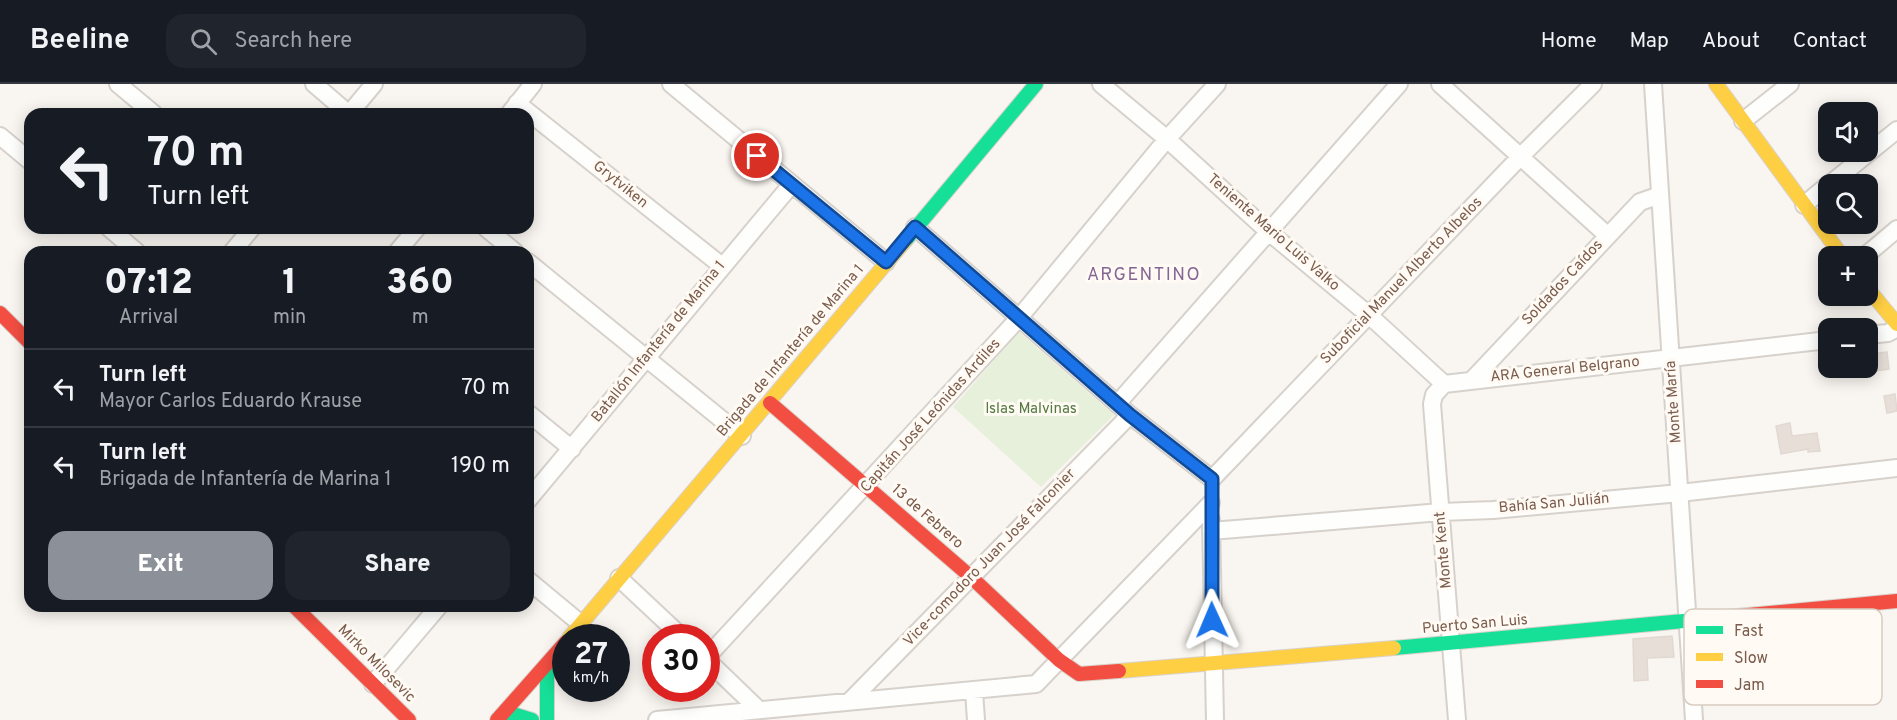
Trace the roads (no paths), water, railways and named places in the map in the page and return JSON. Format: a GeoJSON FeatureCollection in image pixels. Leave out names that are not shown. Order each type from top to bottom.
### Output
{"type":"FeatureCollection","features":[{"type":"Feature","properties":{"kind":"street"},"geometry":{"type":"LineString","coordinates":[[118,84],[147,108]]}},
{"type":"Feature","properties":{"kind":"street"},"geometry":{"type":"LineString","coordinates":[[314,84],[342,108]]}},
{"type":"Feature","properties":{"kind":"street"},"geometry":{"type":"LineString","coordinates":[[354,108],[374,84]]}},
{"type":"Feature","properties":{"kind":"street"},"geometry":{"type":"LineString","coordinates":[[514,108],[533,84]]}},
{"type":"Feature","properties":{"kind":"street"},"geometry":{"type":"LineString","coordinates":[[671,84],[886,262]]}},
{"type":"Feature","properties":{"kind":"street","name":"Brigada de Infantería de Marina 1"},"geometry":{"type":"LineString","coordinates":[[581,624],[770,403],[1036,84]]}},
{"type":"Feature","properties":{"kind":"street","name":"Teniente Mario Luis Valko"},"geometry":{"type":"LineString","coordinates":[[1101,84],[1167,139],[1270,233],[1370,316],[1444,384]]}},
{"type":"Feature","properties":{"kind":"street","name":"Capitán José Leónidas Ardiles"},"geometry":{"type":"LineString","coordinates":[[720,643],[867,486],[1019,318],[1167,139],[1216,84]]}},
{"type":"Feature","properties":{"kind":"street","name":"Vice-comodoro Juan José Falconier"},"geometry":{"type":"LineString","coordinates":[[849,701],[971,577],[1124,410],[1270,233],[1399,84]]}},
{"type":"Feature","properties":{"kind":"street"},"geometry":{"type":"LineString","coordinates":[[1440,84],[1608,236]]}},
{"type":"Feature","properties":{"kind":"street","name":"Suboficial Manuel Alberto Albelos"},"geometry":{"type":"LineString","coordinates":[[1212,479],[1520,157],[1593,84]]}},
{"type":"Feature","properties":{"kind":"street","name":"Monte María"},"geometry":{"type":"LineString","coordinates":[[1653,84],[1686,609]]}},
{"type":"Feature","properties":{"kind":"street"},"geometry":{"type":"LineString","coordinates":[[1716,84],[1835,246]]}},
{"type":"Feature","properties":{"kind":"street"},"geometry":{"type":"LineString","coordinates":[[1743,121],[1790,84]]}},
{"type":"Feature","properties":{"kind":"street","name":"Grytviken"},"geometry":{"type":"LineString","coordinates":[[534,125],[722,266]]}},
{"type":"Feature","properties":{"kind":"street"},"geometry":{"type":"LineString","coordinates":[[1843,174],[1897,130]]}},
{"type":"Feature","properties":{"kind":"street"},"geometry":{"type":"LineString","coordinates":[[0,136],[24,156]]}},
{"type":"Feature","properties":{"kind":"street","name":"Batallón Infantería de Marina 1"},"geometry":{"type":"LineString","coordinates":[[534,493],[791,185]]}},
{"type":"Feature","properties":{"kind":"street"},"geometry":{"type":"LineString","coordinates":[[1804,205],[1818,194]]}},
{"type":"Feature","properties":{"kind":"street","name":"Soldados Caídos"},"geometry":{"type":"LineString","coordinates":[[1472,380],[1640,202],[1660,195]]}},
{"type":"Feature","properties":{"kind":"street"},"geometry":{"type":"LineString","coordinates":[[915,227],[1124,410],[1212,479],[1210,531],[1215,720]]}},
{"type":"Feature","properties":{"kind":"street"},"geometry":{"type":"LineString","coordinates":[[1876,246],[1897,229]]}},
{"type":"Feature","properties":{"kind":"street"},"geometry":{"type":"LineString","coordinates":[[116,234],[130,246]]}},
{"type":"Feature","properties":{"kind":"street"},"geometry":{"type":"LineString","coordinates":[[237,246],[247,234]]}},
{"type":"Feature","properties":{"kind":"street"},"geometry":{"type":"LineString","coordinates":[[402,246],[412,234]]}},
{"type":"Feature","properties":{"kind":"street"},"geometry":{"type":"LineString","coordinates":[[494,234],[508,246]]}},
{"type":"Feature","properties":{"kind":"street"},"geometry":{"type":"LineString","coordinates":[[534,267],[742,436]]}},
{"type":"Feature","properties":{"kind":"street"},"geometry":{"type":"LineString","coordinates":[[1878,302],[1897,326],[1888,333],[1878,334]]}},
{"type":"Feature","properties":{"kind":"street"},"geometry":{"type":"LineString","coordinates":[[0,313],[24,337]]}},
{"type":"Feature","properties":{"kind":"street","name":"ARA General Belgrano"},"geometry":{"type":"LineString","coordinates":[[1444,384],[1818,341]]}},
{"type":"Feature","properties":{"kind":"street","name":"Monte Kent"},"geometry":{"type":"LineString","coordinates":[[1444,384],[1434,395],[1432,404],[1457,720]]}},
{"type":"Feature","properties":{"kind":"street","name":"13 de Febrero"},"geometry":{"type":"LineString","coordinates":[[770,403],[971,577],[1059,660]]}},
{"type":"Feature","properties":{"kind":"street"},"geometry":{"type":"LineString","coordinates":[[534,419],[572,449]]}},
{"type":"Feature","properties":{"kind":"street","name":"Bahía San Julián"},"geometry":{"type":"LineString","coordinates":[[1210,531],[1441,512],[1493,510],[1680,493],[1897,468]]}},
{"type":"Feature","properties":{"kind":"street"},"geometry":{"type":"LineString","coordinates":[[657,720],[735,717],[759,710],[1036,684],[1211,503]]}},
{"type":"Feature","properties":{"kind":"street"},"geometry":{"type":"LineString","coordinates":[[619,578],[668,624]]}},
{"type":"Feature","properties":{"kind":"street"},"geometry":{"type":"LineString","coordinates":[[534,584],[581,624]]}},
{"type":"Feature","properties":{"kind":"street","name":"Puerto San Luis"},"geometry":{"type":"LineString","coordinates":[[1813,609],[1897,601]]}},
{"type":"Feature","properties":{"kind":"street","name":"Mirko Milosevic"},"geometry":{"type":"LineString","coordinates":[[300,612],[409,720]]}},
{"type":"Feature","properties":{"kind":"street"},"geometry":{"type":"LineString","coordinates":[[373,684],[434,612]]}},
{"type":"Feature","properties":{"kind":"street","name":"Puerto San Luis"},"geometry":{"type":"LineString","coordinates":[[1059,660],[1079,674],[1086,675],[1684,621]]}},
{"type":"Feature","properties":{"kind":"street"},"geometry":{"type":"LineString","coordinates":[[498,720],[552,657]]}},
{"type":"Feature","properties":{"kind":"street"},"geometry":{"type":"LineString","coordinates":[[547,720],[547,676],[552,666]]}},
{"type":"Feature","properties":{"kind":"street"},"geometry":{"type":"LineString","coordinates":[[720,672],[759,710]]}},
{"type":"Feature","properties":{"kind":"street"},"geometry":{"type":"LineString","coordinates":[[974,691],[976,720]]}},
{"type":"Feature","properties":{"kind":"street","name":"Monte María"},"geometry":{"type":"LineString","coordinates":[[1693,705],[1694,720]]}},
{"type":"Feature","properties":{"kind":"street"},"geometry":{"type":"LineString","coordinates":[[498,720],[516,715],[532,720]]}},
{"type":"Feature","properties":{"kind":"district","name":"ARGENTINO"},"geometry":{"type":"Point","coordinates":[1144,275]}},
{"type":"Feature","properties":{"kind":"park label","name":"Islas Malvinas"},"geometry":{"type":"Point","coordinates":[1031,409]}}]}
